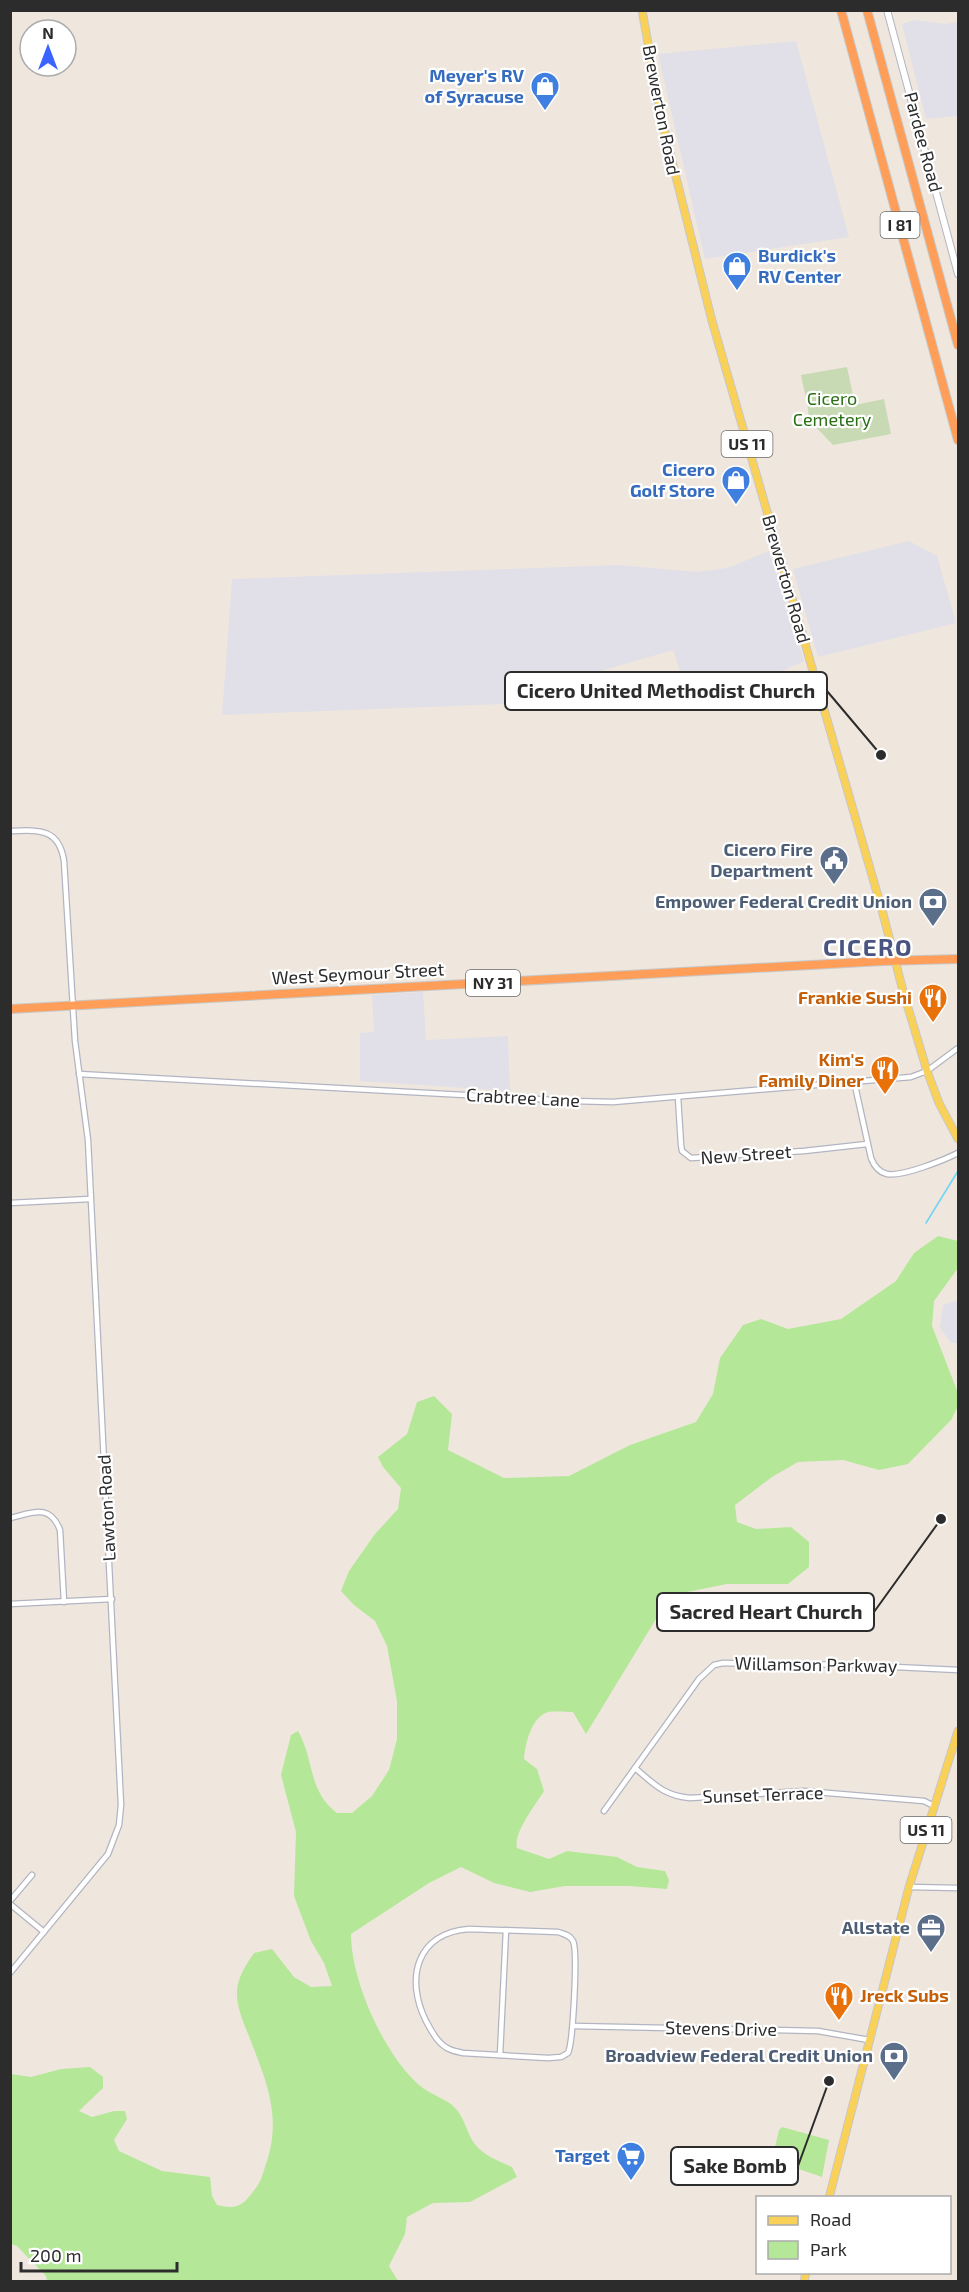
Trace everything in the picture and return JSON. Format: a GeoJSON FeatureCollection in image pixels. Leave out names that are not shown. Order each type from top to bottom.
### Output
{"type":"FeatureCollection","features":[{"type":"Feature","properties":{"kind":"highway","name":"I 81"},"geometry":{"type":"LineString","coordinates":[[841,10],[958,440]]}},
{"type":"Feature","properties":{"kind":"highway","name":"I 81"},"geometry":{"type":"LineString","coordinates":[[867,10],[958,345]]}},
{"type":"Feature","properties":{"kind":"highway","name":"NY 31"},"geometry":{"type":"LineString","coordinates":[[896,961],[958,959]]}},
{"type":"Feature","properties":{"kind":"highway","name":"West Seymour Street"},"geometry":{"type":"LineString","coordinates":[[73,1006],[896,961]]}},
{"type":"Feature","properties":{"kind":"highway","name":"NY 31"},"geometry":{"type":"LineString","coordinates":[[10,1009],[73,1006]]}},
{"type":"Feature","properties":{"kind":"main road","name":"Brewerton Road"},"geometry":{"type":"LineString","coordinates":[[642,10],[662,121],[710,315],[927,1071],[939,1103],[958,1139]]}},
{"type":"Feature","properties":{"kind":"main road","name":"US 11"},"geometry":{"type":"LineString","coordinates":[[830,2196],[909,1887],[934,1806],[955,1755],[958,1731]]}},
{"type":"Feature","properties":{"kind":"street","name":"Pardee Road"},"geometry":{"type":"LineString","coordinates":[[887,10],[958,274]]}},
{"type":"Feature","properties":{"kind":"street","name":"Lawton Road"},"geometry":{"type":"LineString","coordinates":[[10,831],[46,833],[55,838],[63,850],[73,1006],[88,1140],[121,1805],[119,1826],[108,1854],[10,1973]]}},
{"type":"Feature","properties":{"kind":"street","name":"Crabtree Lane"},"geometry":{"type":"LineString","coordinates":[[79,1074],[613,1102],[911,1077],[927,1071],[958,1048]]}},
{"type":"Feature","properties":{"kind":"street"},"geometry":{"type":"LineString","coordinates":[[854,1081],[867,1144],[875,1167],[888,1174],[905,1172],[958,1152]]}},
{"type":"Feature","properties":{"kind":"street","name":"New Street"},"geometry":{"type":"LineString","coordinates":[[678,1097],[682,1151],[691,1158],[804,1151],[867,1144]]}},
{"type":"Feature","properties":{"kind":"street"},"geometry":{"type":"LineString","coordinates":[[10,1203],[90,1199]]}},
{"type":"Feature","properties":{"kind":"street"},"geometry":{"type":"LineString","coordinates":[[10,1518],[38,1511],[53,1517],[57,1523],[60,1530],[64,1602]]}},
{"type":"Feature","properties":{"kind":"street"},"geometry":{"type":"LineString","coordinates":[[10,1604],[112,1599]]}},
{"type":"Feature","properties":{"kind":"street","name":"Willamson Parkway"},"geometry":{"type":"LineString","coordinates":[[604,1811],[699,1679],[714,1665],[723,1663],[853,1665],[958,1670]]}},
{"type":"Feature","properties":{"kind":"street","name":"Sunset Terrace"},"geometry":{"type":"LineString","coordinates":[[634,1768],[674,1797],[804,1791],[924,1801],[934,1806]]}},
{"type":"Feature","properties":{"kind":"street"},"geometry":{"type":"LineString","coordinates":[[32,1875],[10,1903],[44,1932]]}},
{"type":"Feature","properties":{"kind":"street"},"geometry":{"type":"LineString","coordinates":[[909,1887],[958,1888]]}},
{"type":"Feature","properties":{"kind":"street"},"geometry":{"type":"LineString","coordinates":[[457,1930],[558,1932],[567,1935],[572,1940],[575,1955],[573,2026],[570,2050],[564,2056],[548,2058],[463,2053],[450,2050],[431,2031],[423,2015],[415,1984],[416,1972],[424,1952],[439,1938],[457,1930]]}},
{"type":"Feature","properties":{"kind":"street"},"geometry":{"type":"LineString","coordinates":[[500,2055],[506,1930]]}},
{"type":"Feature","properties":{"kind":"street","name":"Stevens Drive"},"geometry":{"type":"LineString","coordinates":[[573,2026],[818,2031],[870,2040]]}},
{"type":"Feature","properties":{"kind":"shaded area"},"geometry":{"type":"Polygon","coordinates":[[[914,20],[946,24],[958,22],[958,116],[926,119],[902,24],[914,20]]]}},
{"type":"Feature","properties":{"kind":"shaded area"},"geometry":{"type":"Polygon","coordinates":[[[796,41],[849,237],[705,259],[658,54],[796,41]]]}},
{"type":"Feature","properties":{"kind":"shaded area"},"geometry":{"type":"Polygon","coordinates":[[[909,541],[937,556],[956,623],[818,657],[793,569],[909,541]]]}},
{"type":"Feature","properties":{"kind":"shaded area"},"geometry":{"type":"Polygon","coordinates":[[[769,551],[804,661],[721,696],[688,695],[673,650],[604,670],[607,700],[222,715],[232,579],[618,565],[697,572],[728,568],[769,551]]]}},
{"type":"Feature","properties":{"kind":"shaded area"},"geometry":{"type":"Polygon","coordinates":[[[423,992],[426,1040],[508,1036],[510,1091],[360,1081],[360,1033],[374,1032],[372,995],[423,992]]]}},
{"type":"Feature","properties":{"kind":"shaded area"},"geometry":{"type":"Polygon","coordinates":[[[958,1300],[958,1343],[951,1343],[940,1328],[943,1305],[958,1300]]]}},
{"type":"Feature","properties":{"kind":"green space","name":"Cicero Cemetery"},"geometry":{"type":"Polygon","coordinates":[[[847,367],[855,405],[884,399],[891,434],[833,445],[813,424],[809,423],[801,375],[847,367]]]}},
{"type":"Feature","properties":{"kind":"green space"},"geometry":{"type":"Polygon","coordinates":[[[938,1236],[958,1241],[958,1268],[934,1301],[932,1326],[958,1393],[958,1406],[951,1420],[908,1464],[879,1470],[843,1460],[798,1462],[772,1477],[735,1505],[737,1522],[756,1529],[791,1527],[809,1542],[809,1567],[788,1584],[727,1584],[677,1594],[656,1619],[586,1734],[573,1712],[548,1712],[537,1719],[530,1732],[524,1759],[537,1769],[544,1791],[518,1835],[517,1848],[549,1859],[567,1851],[617,1857],[637,1867],[665,1871],[669,1880],[667,1889],[629,1886],[565,1886],[530,1892],[494,1883],[461,1867],[429,1883],[351,1934],[352,1953],[363,1994],[382,2036],[394,2055],[419,2085],[454,2106],[481,2151],[512,2167],[517,2177],[470,2202],[433,2203],[407,2217],[405,2234],[389,2266],[398,2281],[47,2281],[46,2276],[17,2246],[11,2244],[11,2074],[31,2077],[61,2069],[90,2067],[103,2077],[103,2088],[79,2111],[92,2117],[114,2111],[125,2111],[127,2119],[114,2140],[119,2151],[162,2171],[210,2177],[212,2196],[217,2205],[235,2207],[243,2203],[260,2180],[271,2147],[272,2116],[267,2085],[240,2012],[237,2000],[238,1984],[254,1953],[272,1949],[294,1977],[311,1987],[332,1986],[324,1963],[311,1941],[294,1896],[296,1832],[281,1775],[291,1735],[298,1731],[316,1785],[327,1804],[337,1813],[352,1813],[372,1796],[389,1770],[397,1739],[397,1701],[387,1646],[375,1621],[354,1605],[341,1591],[349,1571],[375,1534],[398,1509],[401,1488],[383,1467],[378,1457],[407,1434],[417,1402],[434,1396],[452,1414],[448,1450],[504,1478],[569,1476],[630,1445],[696,1422],[713,1394],[720,1358],[743,1325],[761,1319],[788,1329],[841,1319],[896,1281],[914,1253],[938,1236]]]}},
{"type":"Feature","properties":{"kind":"green space"},"geometry":{"type":"Polygon","coordinates":[[[782,2127],[829,2140],[822,2177],[772,2160],[779,2130],[782,2127]]]}},
{"type":"Feature","properties":{"kind":"waterway"},"geometry":{"type":"LineString","coordinates":[[926,1223],[958,1171]]}},
{"type":"Feature","properties":{"kind":"place","name":"Meyer's RV of Syracuse"},"geometry":{"type":"Point","coordinates":[545,112]}},
{"type":"Feature","properties":{"kind":"place","name":"Burdick's RV Center"},"geometry":{"type":"Point","coordinates":[737,292]}},
{"type":"Feature","properties":{"kind":"place","name":"Cicero Golf Store"},"geometry":{"type":"Point","coordinates":[736,506]}},
{"type":"Feature","properties":{"kind":"place","name":"Cicero United Methodist Church"},"geometry":{"type":"Point","coordinates":[881,755]}},
{"type":"Feature","properties":{"kind":"place","name":"Cicero Fire Department"},"geometry":{"type":"Point","coordinates":[834,886]}},
{"type":"Feature","properties":{"kind":"place","name":"Empower Federal Credit Union"},"geometry":{"type":"Point","coordinates":[933,928]}},
{"type":"Feature","properties":{"kind":"place","name":"Frankie Sushi"},"geometry":{"type":"Point","coordinates":[933,1024]}},
{"type":"Feature","properties":{"kind":"place","name":"Kim's Family Diner"},"geometry":{"type":"Point","coordinates":[885,1096]}},
{"type":"Feature","properties":{"kind":"place","name":"Sacred Heart Church"},"geometry":{"type":"Point","coordinates":[941,1519]}},
{"type":"Feature","properties":{"kind":"place","name":"Allstate"},"geometry":{"type":"Point","coordinates":[931,1954]}},
{"type":"Feature","properties":{"kind":"place","name":"Jreck Subs"},"geometry":{"type":"Point","coordinates":[839,2022]}},
{"type":"Feature","properties":{"kind":"place","name":"Sake Bomb"},"geometry":{"type":"Point","coordinates":[829,2081]}},
{"type":"Feature","properties":{"kind":"place","name":"Broadview Federal Credit Union"},"geometry":{"type":"Point","coordinates":[894,2082]}},
{"type":"Feature","properties":{"kind":"place","name":"Target"},"geometry":{"type":"Point","coordinates":[631,2182]}},
{"type":"Feature","properties":{"kind":"district","name":"CICERO"},"geometry":{"type":"Point","coordinates":[868,948]}}]}
